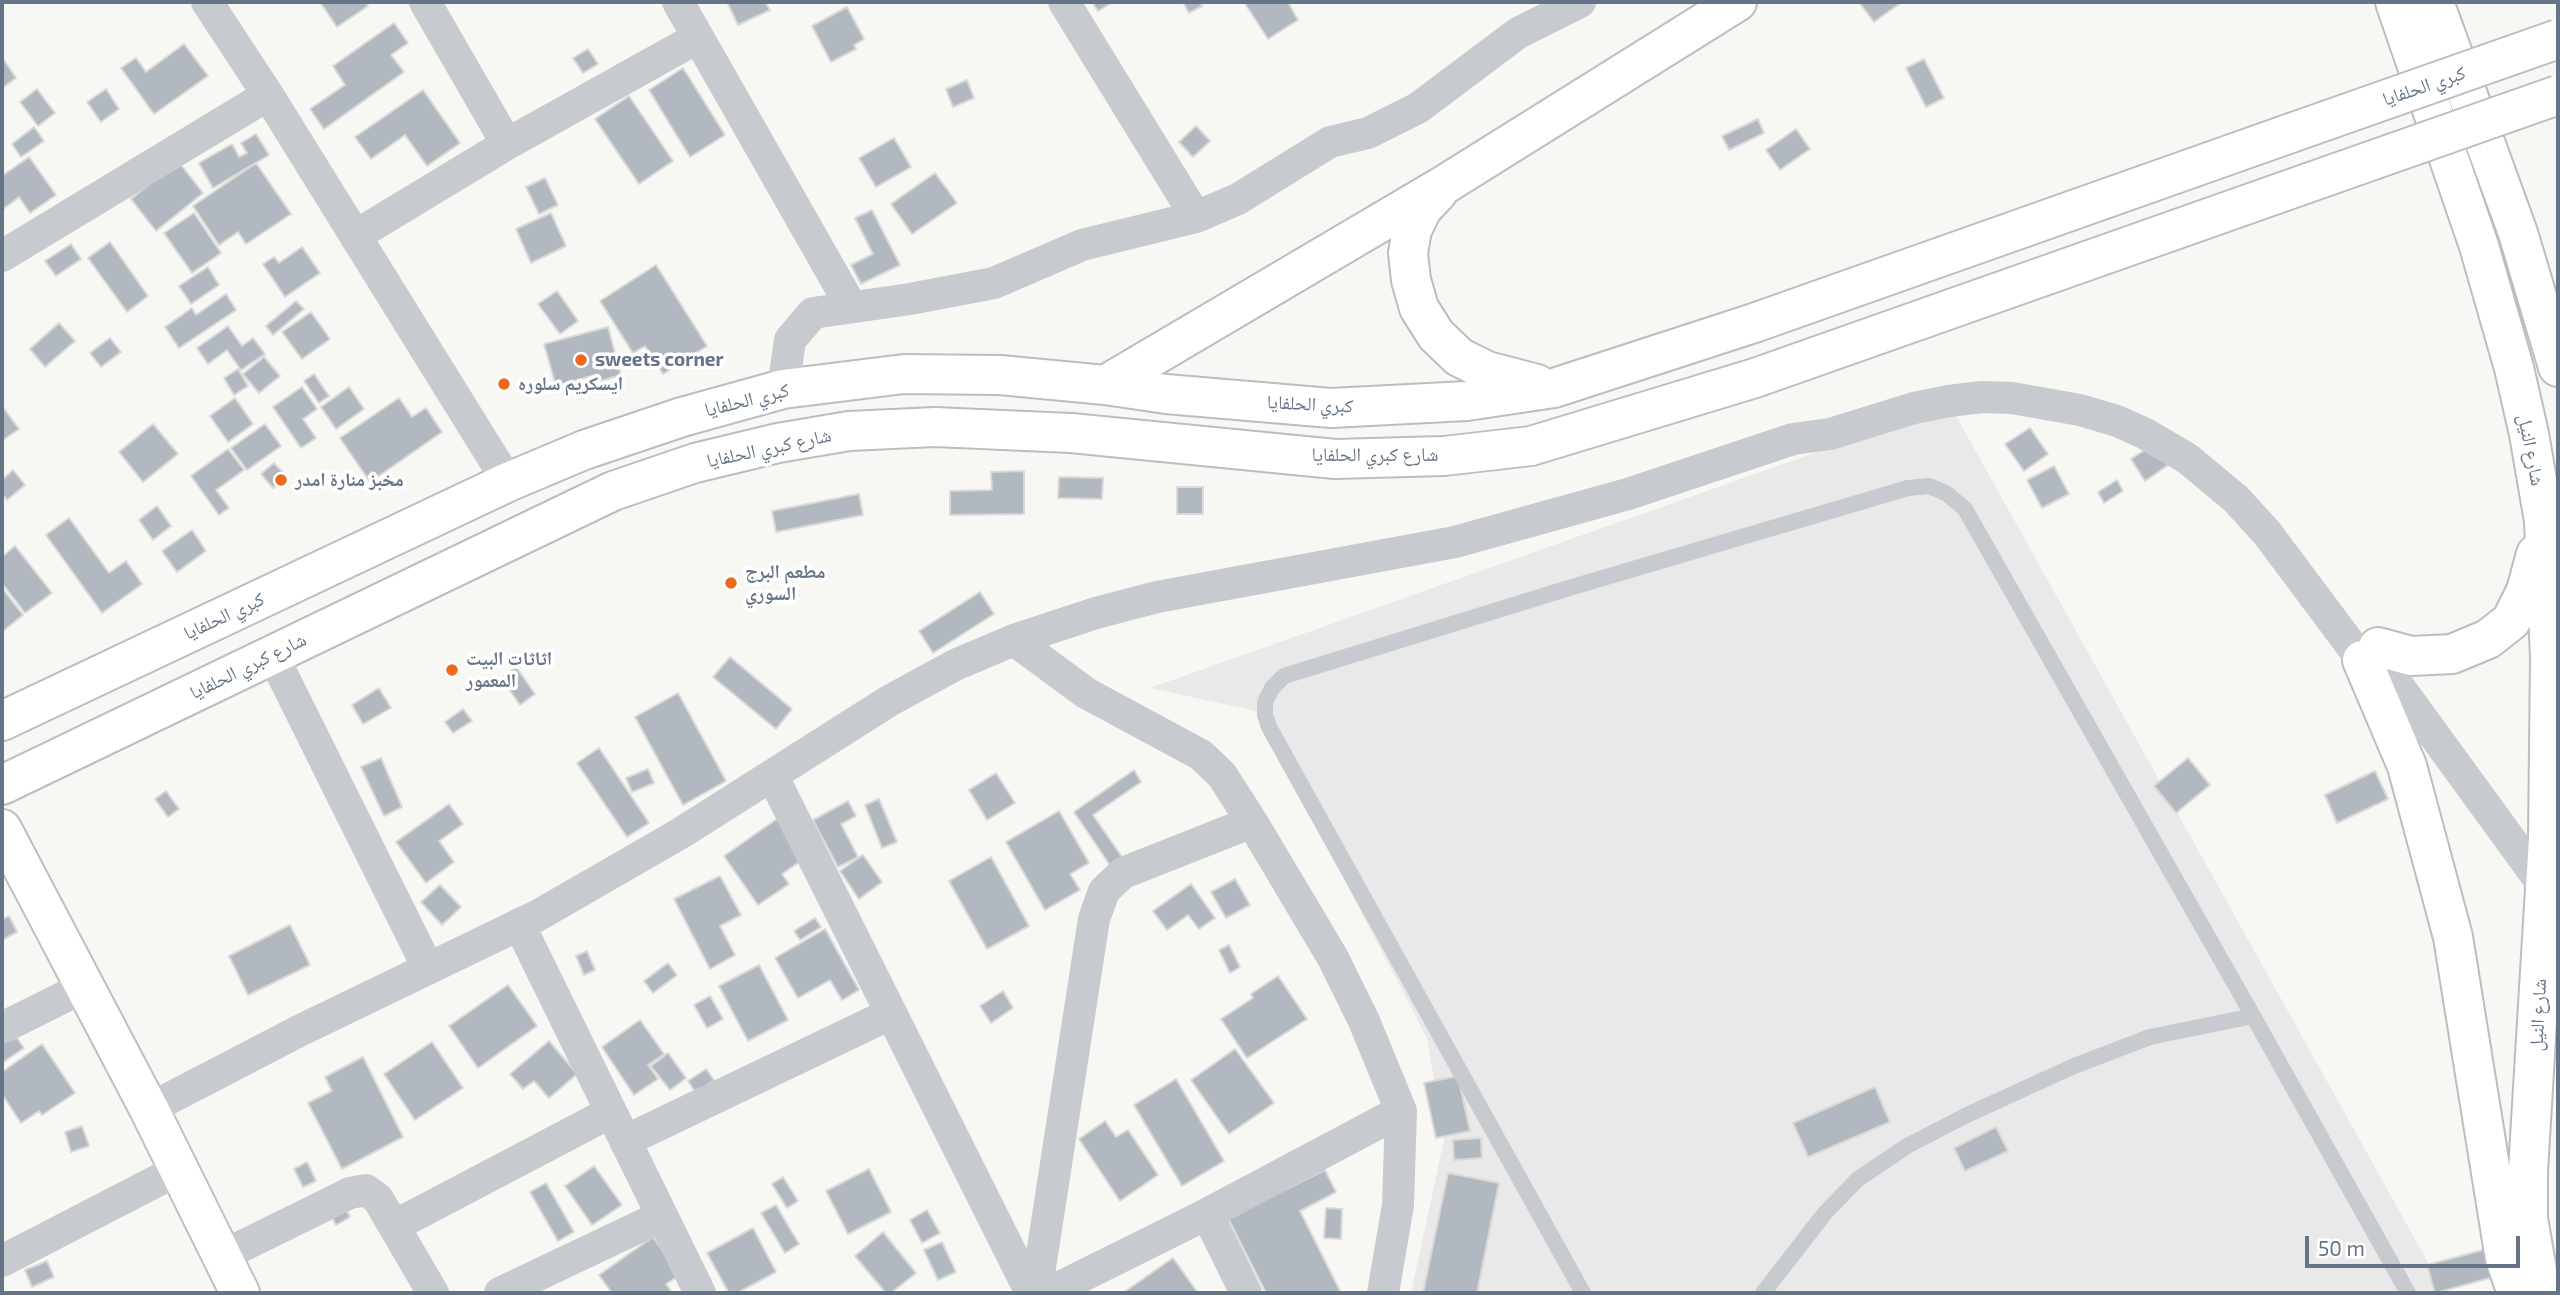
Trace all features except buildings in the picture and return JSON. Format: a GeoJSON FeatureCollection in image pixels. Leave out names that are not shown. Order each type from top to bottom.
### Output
{"type":"FeatureCollection","features":[{"type":"Feature","properties":{"kind":"main road"},"geometry":{"type":"LineString","coordinates":[[1105,385],[1444,186],[1737,2]]}},
{"type":"Feature","properties":{"kind":"main road","name":"شارع النيل"},"geometry":{"type":"LineString","coordinates":[[2395,2],[2479,246],[2511,356],[2529,434],[2544,521],[2550,659],[2552,896],[2528,1171],[2528,1219],[2541,1293]]}},
{"type":"Feature","properties":{"kind":"main road"},"geometry":{"type":"LineString","coordinates":[[2434,2],[2518,233],[2558,367]]}},
{"type":"Feature","properties":{"kind":"main road","name":"كبري الحلفايا"},"geometry":{"type":"LineString","coordinates":[[2,721],[508,482],[583,450],[682,416],[783,389],[904,374],[1000,375],[1166,394],[1331,408],[1467,401],[1554,388],[1754,323],[2558,39]]}},
{"type":"Feature","properties":{"kind":"main road","name":"شارع كبري الحلفايا"},"geometry":{"type":"LineString","coordinates":[[2,785],[612,491],[707,460],[778,443],[849,431],[934,427],[1071,433],[1335,459],[1444,456],[1518,447],[1603,425],[1755,378],[2558,95]]}},
{"type":"Feature","properties":{"kind":"main road"},"geometry":{"type":"LineString","coordinates":[[1444,186],[1422,209],[1412,230],[1408,253],[1411,280],[1419,308],[1436,335],[1459,357],[1487,371],[1554,388]]}},
{"type":"Feature","properties":{"kind":"main road"},"geometry":{"type":"LineString","coordinates":[[2517,1293],[2505,1259],[2452,937],[2378,662],[2411,656],[2452,654],[2488,639],[2511,621],[2526,591],[2544,521]]}},
{"type":"Feature","properties":{"kind":"main road"},"geometry":{"type":"LineString","coordinates":[[2,829],[149,1109],[240,1293]]}},
{"type":"Feature","properties":{"kind":"street"},"geometry":{"type":"LineString","coordinates":[[207,2],[268,95],[508,482]]}},
{"type":"Feature","properties":{"kind":"street"},"geometry":{"type":"LineString","coordinates":[[425,2],[508,144]]}},
{"type":"Feature","properties":{"kind":"street"},"geometry":{"type":"LineString","coordinates":[[678,2],[852,306]]}},
{"type":"Feature","properties":{"kind":"street"},"geometry":{"type":"LineString","coordinates":[[1064,2],[1196,217]]}},
{"type":"Feature","properties":{"kind":"street"},"geometry":{"type":"LineString","coordinates":[[783,389],[790,340],[813,313],[910,299],[994,282],[1082,245],[1196,217],[1238,199],[1330,142],[1368,133],[1418,108],[1518,33],[1580,2]]}},
{"type":"Feature","properties":{"kind":"street"},"geometry":{"type":"LineString","coordinates":[[355,236],[508,144],[697,38]]}},
{"type":"Feature","properties":{"kind":"street"},"geometry":{"type":"LineString","coordinates":[[2,256],[268,95]]}},
{"type":"Feature","properties":{"kind":"street"},"geometry":{"type":"LineString","coordinates":[[149,1109],[299,1031],[519,925],[681,833],[889,701],[956,665],[1014,640],[1096,613],[1157,597],[1455,542],[1628,494],[1793,439],[1830,434],[1914,408],[1982,397],[2042,403],[2117,421],[2144,433],[2188,459],[2236,499],[2378,662],[2552,896]]}},
{"type":"Feature","properties":{"kind":"street"},"geometry":{"type":"LineString","coordinates":[[1014,640],[1086,693],[1201,755],[1222,775],[1333,958],[1364,1021],[1401,1111],[1398,1205],[1383,1293]]}},
{"type":"Feature","properties":{"kind":"street"},"geometry":{"type":"LineString","coordinates":[[272,654],[428,968]]}},
{"type":"Feature","properties":{"kind":"street"},"geometry":{"type":"LineString","coordinates":[[773,777],[890,1014],[1034,1293]]}},
{"type":"Feature","properties":{"kind":"street"},"geometry":{"type":"LineString","coordinates":[[1034,1293],[1094,919],[1104,891],[1123,873],[1252,822]]}},
{"type":"Feature","properties":{"kind":"street"},"geometry":{"type":"LineString","coordinates":[[519,925],[700,1293]]}},
{"type":"Feature","properties":{"kind":"street"},"geometry":{"type":"LineString","coordinates":[[2,1028],[84,987]]}},
{"type":"Feature","properties":{"kind":"street"},"geometry":{"type":"LineString","coordinates":[[625,1141],[890,1014]]}},
{"type":"Feature","properties":{"kind":"street"},"geometry":{"type":"LineString","coordinates":[[1048,1293],[1207,1214],[1401,1111]]}},
{"type":"Feature","properties":{"kind":"street"},"geometry":{"type":"LineString","coordinates":[[394,1226],[611,1112]]}},
{"type":"Feature","properties":{"kind":"street"},"geometry":{"type":"LineString","coordinates":[[2,1261],[178,1170]]}},
{"type":"Feature","properties":{"kind":"street"},"geometry":{"type":"LineString","coordinates":[[222,1256],[350,1193],[366,1190],[378,1199],[433,1293]]}},
{"type":"Feature","properties":{"kind":"street"},"geometry":{"type":"LineString","coordinates":[[1207,1214],[1246,1293]]}},
{"type":"Feature","properties":{"kind":"street"},"geometry":{"type":"LineString","coordinates":[[500,1293],[662,1216]]}},
{"type":"Feature","properties":{"kind":"lane"},"geometry":{"type":"LineString","coordinates":[[1583,1293],[1269,727],[1265,702],[1272,688],[1284,676],[1895,491],[1929,486],[1946,493],[1965,509],[2408,1293]]}},
{"type":"Feature","properties":{"kind":"lane"},"geometry":{"type":"LineString","coordinates":[[1763,1293],[1825,1213],[1858,1178],[1907,1146],[2074,1066],[2150,1037],[2253,1016]]}},
{"type":"Feature","properties":{"kind":"shaded area"},"geometry":{"type":"Polygon","coordinates":[[[1950,405],[2445,1293],[1411,1293],[1444,1140],[1427,1038],[1256,711],[1150,688],[1950,405]]]}},
{"type":"Feature","properties":{"kind":"place","name":"sweets corner"},"geometry":{"type":"Point","coordinates":[581,360]}},
{"type":"Feature","properties":{"kind":"place","name":"ايسكريم سلوره"},"geometry":{"type":"Point","coordinates":[504,384]}},
{"type":"Feature","properties":{"kind":"place","name":"مخبز منارة امدر"},"geometry":{"type":"Point","coordinates":[281,480]}},
{"type":"Feature","properties":{"kind":"place","name":"مطعم البرج السوري"},"geometry":{"type":"Point","coordinates":[731,583]}},
{"type":"Feature","properties":{"kind":"place","name":"اثاثات البيت المعمور"},"geometry":{"type":"Point","coordinates":[452,670]}}]}
